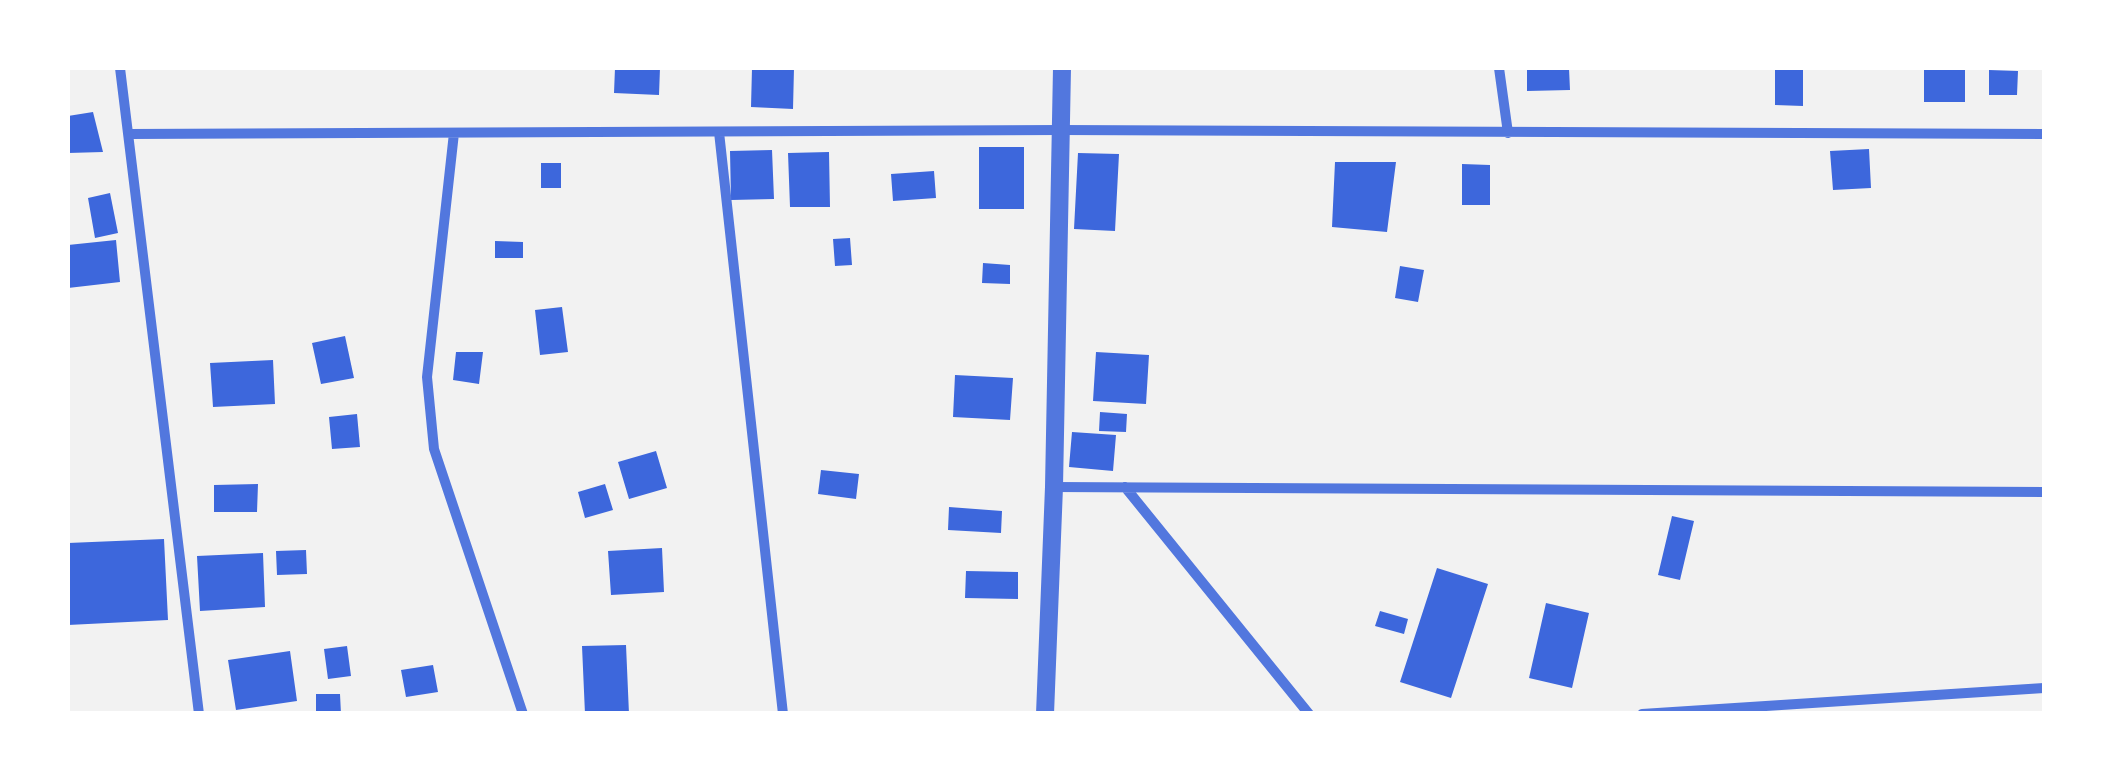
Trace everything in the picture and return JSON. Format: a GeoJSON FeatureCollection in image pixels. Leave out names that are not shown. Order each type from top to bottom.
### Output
{"type":"FeatureCollection","features":[{"type":"Feature","properties":{"kind":"street"},"geometry":{"type":"LineString","coordinates":[[120,68],[199,714]]}},
{"type":"Feature","properties":{"kind":"street"},"geometry":{"type":"LineString","coordinates":[[1045,714],[1054,487],[1062,68]]}},
{"type":"Feature","properties":{"kind":"street"},"geometry":{"type":"LineString","coordinates":[[1499,68],[1508,133]]}},
{"type":"Feature","properties":{"kind":"street"},"geometry":{"type":"LineString","coordinates":[[129,134],[1061,130],[2044,134]]}},
{"type":"Feature","properties":{"kind":"street"},"geometry":{"type":"LineString","coordinates":[[719,132],[783,714]]}},
{"type":"Feature","properties":{"kind":"street"},"geometry":{"type":"LineString","coordinates":[[454,133],[427,377],[434,449],[524,714]]}},
{"type":"Feature","properties":{"kind":"street"},"geometry":{"type":"LineString","coordinates":[[1054,487],[2044,492]]}},
{"type":"Feature","properties":{"kind":"street"},"geometry":{"type":"LineString","coordinates":[[1124,487],[1309,714]]}},
{"type":"Feature","properties":{"kind":"street"},"geometry":{"type":"LineString","coordinates":[[1642,714],[2044,688]]}},
{"type":"Feature","properties":{"kind":"street"},"geometry":{"type":"LineString","coordinates":[[1890,698],[1890,714]]}},
{"type":"Feature","properties":{"kind":"building"},"geometry":{"type":"Polygon","coordinates":[[[615,68],[660,68],[659,95],[614,93],[615,68]]]}},
{"type":"Feature","properties":{"kind":"building"},"geometry":{"type":"Polygon","coordinates":[[[752,68],[794,68],[793,109],[751,107],[752,68]]]}},
{"type":"Feature","properties":{"kind":"building"},"geometry":{"type":"Polygon","coordinates":[[[1569,68],[1570,90],[1527,91],[1527,69],[1569,68]]]}},
{"type":"Feature","properties":{"kind":"building"},"geometry":{"type":"Polygon","coordinates":[[[1924,68],[1965,68],[1965,102],[1924,102],[1924,68]]]}},
{"type":"Feature","properties":{"kind":"building"},"geometry":{"type":"Polygon","coordinates":[[[1775,69],[1803,70],[1803,106],[1775,105],[1775,69]]]}},
{"type":"Feature","properties":{"kind":"building"},"geometry":{"type":"Polygon","coordinates":[[[1989,70],[2018,71],[2017,95],[1989,95],[1989,70]]]}},
{"type":"Feature","properties":{"kind":"building"},"geometry":{"type":"Polygon","coordinates":[[[93,112],[103,152],[68,153],[68,116],[93,112]]]}},
{"type":"Feature","properties":{"kind":"building"},"geometry":{"type":"Polygon","coordinates":[[[979,147],[1024,147],[1024,209],[979,209],[979,147]]]}},
{"type":"Feature","properties":{"kind":"building"},"geometry":{"type":"Polygon","coordinates":[[[1869,149],[1871,188],[1833,190],[1830,151],[1869,149]]]}},
{"type":"Feature","properties":{"kind":"building"},"geometry":{"type":"Polygon","coordinates":[[[772,150],[774,199],[731,200],[730,151],[772,150]]]}},
{"type":"Feature","properties":{"kind":"building"},"geometry":{"type":"Polygon","coordinates":[[[829,152],[830,207],[790,207],[788,153],[829,152]]]}},
{"type":"Feature","properties":{"kind":"building"},"geometry":{"type":"Polygon","coordinates":[[[1078,153],[1119,154],[1115,231],[1074,229],[1078,153]]]}},
{"type":"Feature","properties":{"kind":"building"},"geometry":{"type":"Polygon","coordinates":[[[1335,162],[1396,162],[1387,232],[1332,227],[1335,162]]]}},
{"type":"Feature","properties":{"kind":"building"},"geometry":{"type":"Polygon","coordinates":[[[541,163],[561,163],[561,188],[541,188],[541,163]]]}},
{"type":"Feature","properties":{"kind":"building"},"geometry":{"type":"Polygon","coordinates":[[[1462,164],[1490,165],[1490,205],[1462,205],[1462,164]]]}},
{"type":"Feature","properties":{"kind":"building"},"geometry":{"type":"Polygon","coordinates":[[[934,171],[936,198],[893,201],[891,174],[934,171]]]}},
{"type":"Feature","properties":{"kind":"building"},"geometry":{"type":"Polygon","coordinates":[[[110,193],[118,233],[95,238],[88,198],[110,193]]]}},
{"type":"Feature","properties":{"kind":"building"},"geometry":{"type":"Polygon","coordinates":[[[850,238],[852,265],[835,266],[833,239],[850,238]]]}},
{"type":"Feature","properties":{"kind":"building"},"geometry":{"type":"Polygon","coordinates":[[[116,240],[120,282],[68,288],[68,245],[116,240]]]}},
{"type":"Feature","properties":{"kind":"building"},"geometry":{"type":"Polygon","coordinates":[[[495,241],[523,242],[523,258],[495,258],[495,241]]]}},
{"type":"Feature","properties":{"kind":"building"},"geometry":{"type":"Polygon","coordinates":[[[983,263],[1010,265],[1010,284],[982,283],[983,263]]]}},
{"type":"Feature","properties":{"kind":"building"},"geometry":{"type":"Polygon","coordinates":[[[1400,266],[1424,270],[1418,302],[1395,298],[1400,266]]]}},
{"type":"Feature","properties":{"kind":"building"},"geometry":{"type":"Polygon","coordinates":[[[562,307],[568,352],[540,355],[535,310],[562,307]]]}},
{"type":"Feature","properties":{"kind":"building"},"geometry":{"type":"Polygon","coordinates":[[[345,336],[354,378],[321,384],[312,343],[345,336]]]}},
{"type":"Feature","properties":{"kind":"building"},"geometry":{"type":"Polygon","coordinates":[[[456,352],[483,352],[479,384],[453,380],[456,352]]]}},
{"type":"Feature","properties":{"kind":"building"},"geometry":{"type":"Polygon","coordinates":[[[1096,352],[1149,355],[1146,404],[1093,401],[1096,352]]]}},
{"type":"Feature","properties":{"kind":"building"},"geometry":{"type":"Polygon","coordinates":[[[273,360],[275,404],[213,407],[210,363],[273,360]]]}},
{"type":"Feature","properties":{"kind":"building"},"geometry":{"type":"Polygon","coordinates":[[[955,375],[1013,378],[1010,420],[953,417],[955,375]]]}},
{"type":"Feature","properties":{"kind":"building"},"geometry":{"type":"Polygon","coordinates":[[[1100,412],[1127,414],[1126,432],[1099,431],[1100,412]]]}},
{"type":"Feature","properties":{"kind":"building"},"geometry":{"type":"Polygon","coordinates":[[[357,414],[360,447],[332,449],[329,417],[357,414]]]}},
{"type":"Feature","properties":{"kind":"building"},"geometry":{"type":"Polygon","coordinates":[[[1072,432],[1116,435],[1113,471],[1069,467],[1072,432]]]}},
{"type":"Feature","properties":{"kind":"building"},"geometry":{"type":"Polygon","coordinates":[[[656,451],[667,488],[629,499],[618,462],[656,451]]]}},
{"type":"Feature","properties":{"kind":"building"},"geometry":{"type":"Polygon","coordinates":[[[821,470],[859,474],[856,499],[818,494],[821,470]]]}},
{"type":"Feature","properties":{"kind":"building"},"geometry":{"type":"Polygon","coordinates":[[[258,484],[257,512],[214,512],[214,485],[258,484]]]}},
{"type":"Feature","properties":{"kind":"building"},"geometry":{"type":"Polygon","coordinates":[[[605,484],[613,510],[585,518],[578,492],[605,484]]]}},
{"type":"Feature","properties":{"kind":"building"},"geometry":{"type":"Polygon","coordinates":[[[949,507],[1002,511],[1001,533],[948,530],[949,507]]]}},
{"type":"Feature","properties":{"kind":"building"},"geometry":{"type":"Polygon","coordinates":[[[1672,516],[1694,521],[1680,580],[1658,575],[1672,516]]]}},
{"type":"Feature","properties":{"kind":"building"},"geometry":{"type":"Polygon","coordinates":[[[164,539],[168,620],[68,625],[68,543],[164,539]]]}},
{"type":"Feature","properties":{"kind":"building"},"geometry":{"type":"Polygon","coordinates":[[[662,548],[664,592],[611,595],[608,551],[662,548]]]}},
{"type":"Feature","properties":{"kind":"building"},"geometry":{"type":"Polygon","coordinates":[[[306,550],[307,574],[277,575],[276,551],[306,550]]]}},
{"type":"Feature","properties":{"kind":"building"},"geometry":{"type":"Polygon","coordinates":[[[263,553],[265,607],[200,611],[197,556],[263,553]]]}},
{"type":"Feature","properties":{"kind":"building"},"geometry":{"type":"Polygon","coordinates":[[[1437,568],[1488,584],[1451,698],[1400,682],[1437,568]]]}},
{"type":"Feature","properties":{"kind":"building"},"geometry":{"type":"Polygon","coordinates":[[[966,571],[1018,572],[1018,599],[965,598],[966,571]]]}},
{"type":"Feature","properties":{"kind":"building"},"geometry":{"type":"Polygon","coordinates":[[[1546,603],[1589,613],[1572,688],[1529,678],[1546,603]]]}},
{"type":"Feature","properties":{"kind":"building"},"geometry":{"type":"Polygon","coordinates":[[[1380,611],[1408,619],[1404,634],[1375,626],[1380,611]]]}},
{"type":"Feature","properties":{"kind":"building"},"geometry":{"type":"Polygon","coordinates":[[[626,645],[629,714],[585,714],[582,646],[626,645]]]}},
{"type":"Feature","properties":{"kind":"building"},"geometry":{"type":"Polygon","coordinates":[[[347,646],[351,676],[328,679],[324,649],[347,646]]]}},
{"type":"Feature","properties":{"kind":"building"},"geometry":{"type":"Polygon","coordinates":[[[290,651],[297,701],[236,710],[228,660],[290,651]]]}},
{"type":"Feature","properties":{"kind":"building"},"geometry":{"type":"Polygon","coordinates":[[[433,665],[438,692],[406,697],[401,670],[433,665]]]}},
{"type":"Feature","properties":{"kind":"building"},"geometry":{"type":"Polygon","coordinates":[[[316,694],[340,694],[341,714],[316,714],[316,694]]]}}]}
